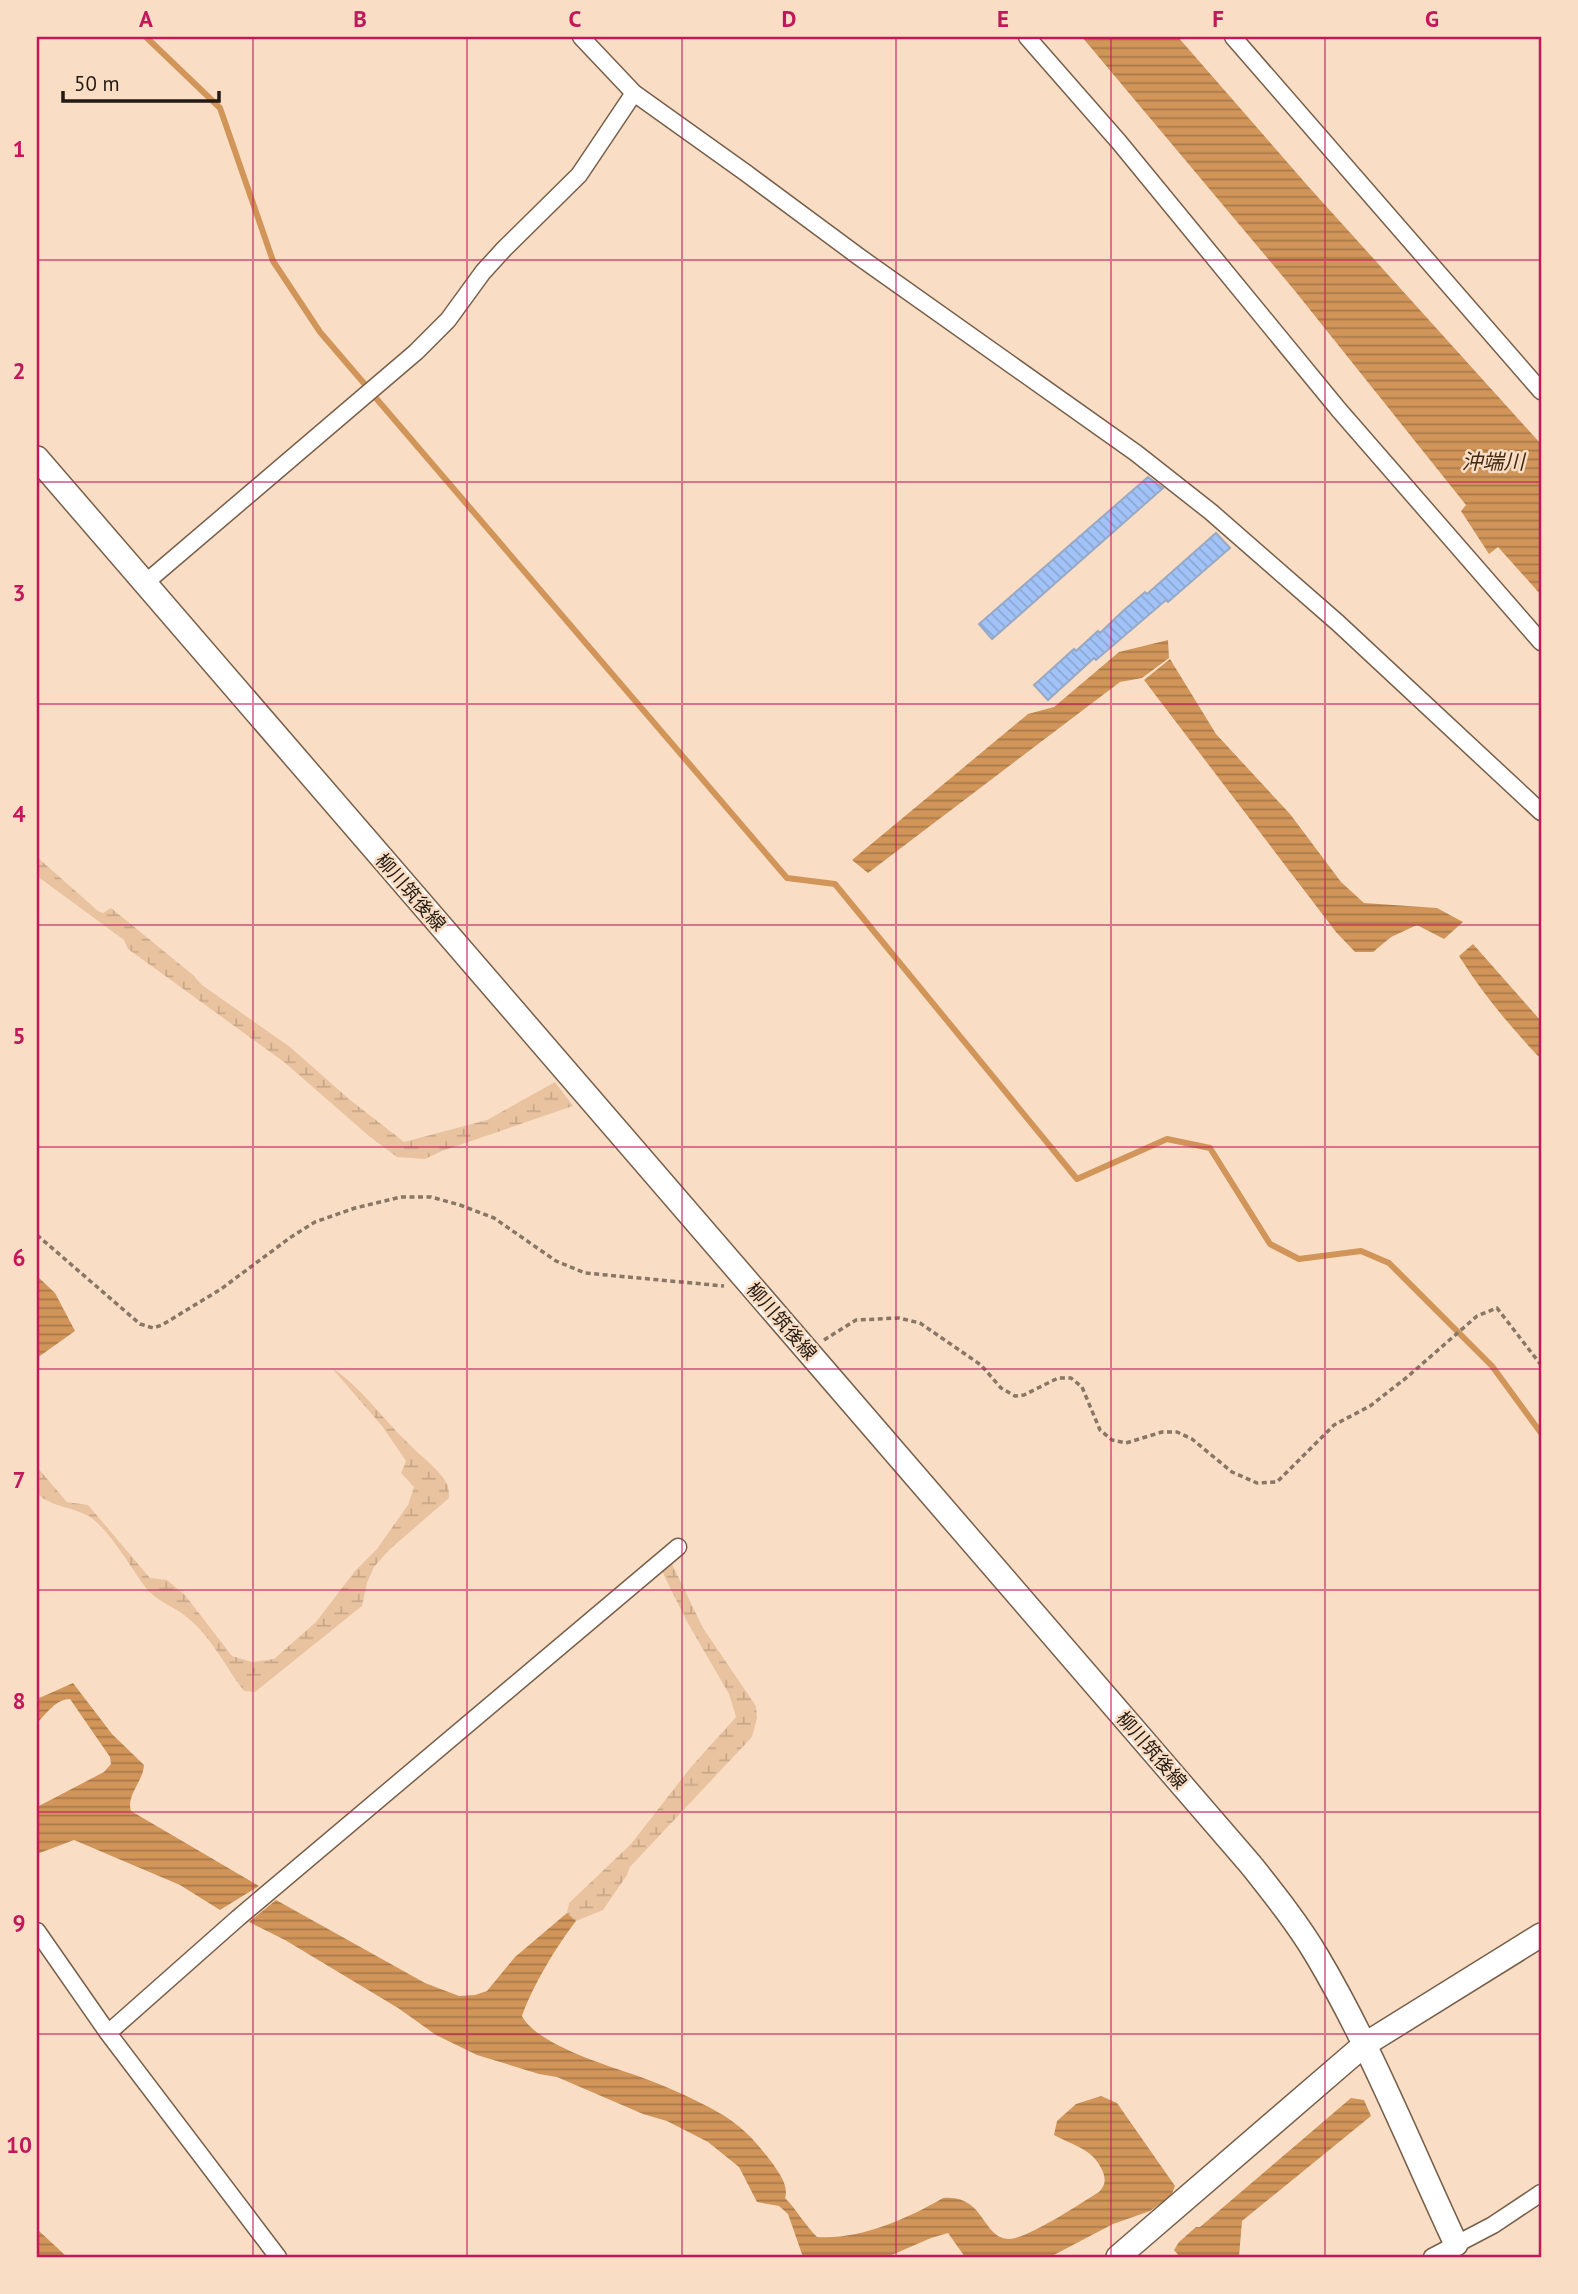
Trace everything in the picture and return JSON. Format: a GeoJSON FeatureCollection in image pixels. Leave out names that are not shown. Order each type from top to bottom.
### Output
{"type":"FeatureCollection","features":[{"type":"Feature","properties":{"kind":"main road","name":"柳川筑後線"},"geometry":{"type":"LineString","coordinates":[[37,458],[808,1350],[1283,1905],[1316,1955],[1364,2045],[1456,2244]]}},
{"type":"Feature","properties":{"kind":"main road"},"geometry":{"type":"LineString","coordinates":[[1118,2257],[1364,2045],[1541,1935]]}},
{"type":"Feature","properties":{"kind":"street"},"geometry":{"type":"LineString","coordinates":[[581,37],[635,93],[858,256],[1136,453],[1211,512],[1338,623],[1541,812]]}},
{"type":"Feature","properties":{"kind":"street"},"geometry":{"type":"LineString","coordinates":[[1027,37],[1119,142],[1339,410],[1541,642]]}},
{"type":"Feature","properties":{"kind":"street"},"geometry":{"type":"LineString","coordinates":[[1233,37],[1541,390]]}},
{"type":"Feature","properties":{"kind":"street"},"geometry":{"type":"LineString","coordinates":[[144,584],[416,352],[448,320],[483,272],[579,175],[635,93]]}},
{"type":"Feature","properties":{"kind":"street"},"geometry":{"type":"LineString","coordinates":[[108,2033],[238,1919],[678,1547]]}},
{"type":"Feature","properties":{"kind":"street"},"geometry":{"type":"LineString","coordinates":[[37,1931],[108,2033],[278,2257]]}},
{"type":"Feature","properties":{"kind":"street"},"geometry":{"type":"LineString","coordinates":[[1432,2257],[1493,2225],[1541,2193]]}},
{"type":"Feature","properties":{"kind":"path"},"geometry":{"type":"LineString","coordinates":[[37,1235],[141,1324],[153,1328],[221,1289],[290,1237],[315,1222],[401,1196],[431,1197],[494,1218],[556,1261],[585,1273],[754,1289]]}},
{"type":"Feature","properties":{"kind":"path"},"geometry":{"type":"LineString","coordinates":[[808,1350],[856,1320],[899,1318],[920,1323],[981,1365],[1001,1388],[1015,1396],[1024,1395],[1058,1378],[1071,1378],[1082,1387],[1100,1430],[1112,1440],[1126,1443],[1162,1432],[1177,1432],[1192,1439],[1232,1472],[1257,1483],[1277,1482],[1334,1425],[1370,1406],[1477,1316],[1497,1308],[1541,1365]]}},
{"type":"Feature","properties":{"kind":"green space"},"geometry":{"type":"Polygon","coordinates":[[[37,857],[98,911],[103,913],[111,908],[202,985],[290,1047],[349,1099],[404,1142],[487,1120],[555,1082],[573,1106],[425,1159],[397,1157],[284,1062],[128,949],[124,940],[37,876],[37,857]]]}},
{"type":"Feature","properties":{"kind":"green space"},"geometry":{"type":"Polygon","coordinates":[[[331,1367],[353,1384],[438,1471],[447,1484],[449,1498],[389,1550],[374,1567],[362,1606],[255,1692],[244,1691],[205,1635],[184,1615],[150,1593],[115,1543],[94,1520],[80,1512],[50,1502],[37,1493],[37,1467],[67,1502],[88,1505],[150,1578],[167,1580],[185,1595],[232,1656],[252,1662],[274,1659],[316,1622],[355,1571],[377,1549],[408,1505],[414,1487],[401,1473],[406,1461],[382,1426],[331,1367]]]}},
{"type":"Feature","properties":{"kind":"green space"},"geometry":{"type":"Polygon","coordinates":[[[671,1562],[703,1628],[756,1706],[757,1718],[752,1737],[630,1867],[603,1910],[576,1921],[567,1913],[569,1903],[631,1844],[691,1767],[736,1717],[729,1694],[686,1620],[661,1569],[671,1562]]]}},
{"type":"Feature","properties":{"kind":"water","name":"沖端川"},"geometry":{"type":"Polygon","coordinates":[[[1082,37],[1178,37],[1307,185],[1541,444],[1541,595],[1498,547],[1489,554],[1461,511],[1466,505],[1295,291],[1082,37]]]}},
{"type":"Feature","properties":{"kind":"water"},"geometry":{"type":"Polygon","coordinates":[[[1168,640],[1169,658],[1142,678],[1120,682],[868,873],[852,860],[1028,714],[1054,707],[1119,652],[1168,640]]]}},
{"type":"Feature","properties":{"kind":"water"},"geometry":{"type":"Polygon","coordinates":[[[1170,659],[1216,734],[1290,814],[1341,882],[1364,903],[1437,908],[1463,922],[1444,939],[1417,925],[1391,937],[1373,952],[1355,952],[1336,932],[1144,680],[1170,659]]]}},
{"type":"Feature","properties":{"kind":"water"},"geometry":{"type":"Polygon","coordinates":[[[1473,944],[1541,1021],[1541,1057],[1496,1008],[1459,956],[1473,944]]]}},
{"type":"Feature","properties":{"kind":"water"},"geometry":{"type":"Polygon","coordinates":[[[37,1276],[55,1293],[75,1331],[37,1358],[37,1276]]]}},
{"type":"Feature","properties":{"kind":"water"},"geometry":{"type":"Polygon","coordinates":[[[73,1683],[112,1734],[144,1765],[131,1799],[131,1811],[259,1886],[220,1910],[180,1885],[74,1840],[37,1854],[37,1807],[104,1772],[111,1764],[110,1757],[70,1699],[56,1704],[37,1723],[37,1699],[73,1683]]]}},
{"type":"Feature","properties":{"kind":"water"},"geometry":{"type":"Polygon","coordinates":[[[276,1900],[425,1983],[459,1996],[487,1991],[515,1957],[567,1913],[576,1921],[532,1992],[522,2016],[529,2026],[570,2051],[664,2086],[731,2120],[773,2164],[785,2184],[785,2198],[817,2237],[866,2232],[943,2198],[967,2202],[999,2236],[1008,2239],[1027,2234],[1099,2192],[1104,2185],[1103,2172],[1089,2153],[1054,2135],[1057,2121],[1076,2104],[1101,2096],[1117,2103],[1175,2186],[1171,2196],[1150,2211],[1113,2224],[1050,2257],[965,2257],[948,2233],[887,2257],[803,2257],[788,2214],[779,2206],[757,2202],[739,2167],[708,2142],[667,2121],[643,2114],[557,2077],[477,2055],[436,2035],[398,2008],[285,1940],[249,1922],[276,1900]]]}},
{"type":"Feature","properties":{"kind":"water"},"geometry":{"type":"Polygon","coordinates":[[[1351,2098],[1364,2100],[1371,2116],[1242,2221],[1239,2257],[1180,2257],[1174,2250],[1179,2242],[1351,2098]]]}},
{"type":"Feature","properties":{"kind":"water"},"geometry":{"type":"Polygon","coordinates":[[[37,2229],[67,2257],[37,2257],[37,2229]]]}},
{"type":"Feature","properties":{"kind":"building"},"geometry":{"type":"Polygon","coordinates":[[[1148,477],[1163,488],[992,639],[979,624],[1148,477]]]}},
{"type":"Feature","properties":{"kind":"building"},"geometry":{"type":"Polygon","coordinates":[[[1216,533],[1230,548],[1168,602],[1166,600],[1096,660],[1094,658],[1048,700],[1034,685],[1074,649],[1076,651],[1098,631],[1100,633],[1145,592],[1147,594],[1216,533]]]}},
{"type":"Feature","properties":{"kind":"waterway"},"geometry":{"type":"LineString","coordinates":[[146,37],[220,108],[273,261],[320,332],[368,388]]}},
{"type":"Feature","properties":{"kind":"waterway"},"geometry":{"type":"LineString","coordinates":[[375,397],[787,878],[835,884],[1077,1179],[1167,1139],[1210,1148],[1270,1244],[1299,1259],[1361,1251],[1389,1263],[1492,1366],[1541,1433]]}}]}
